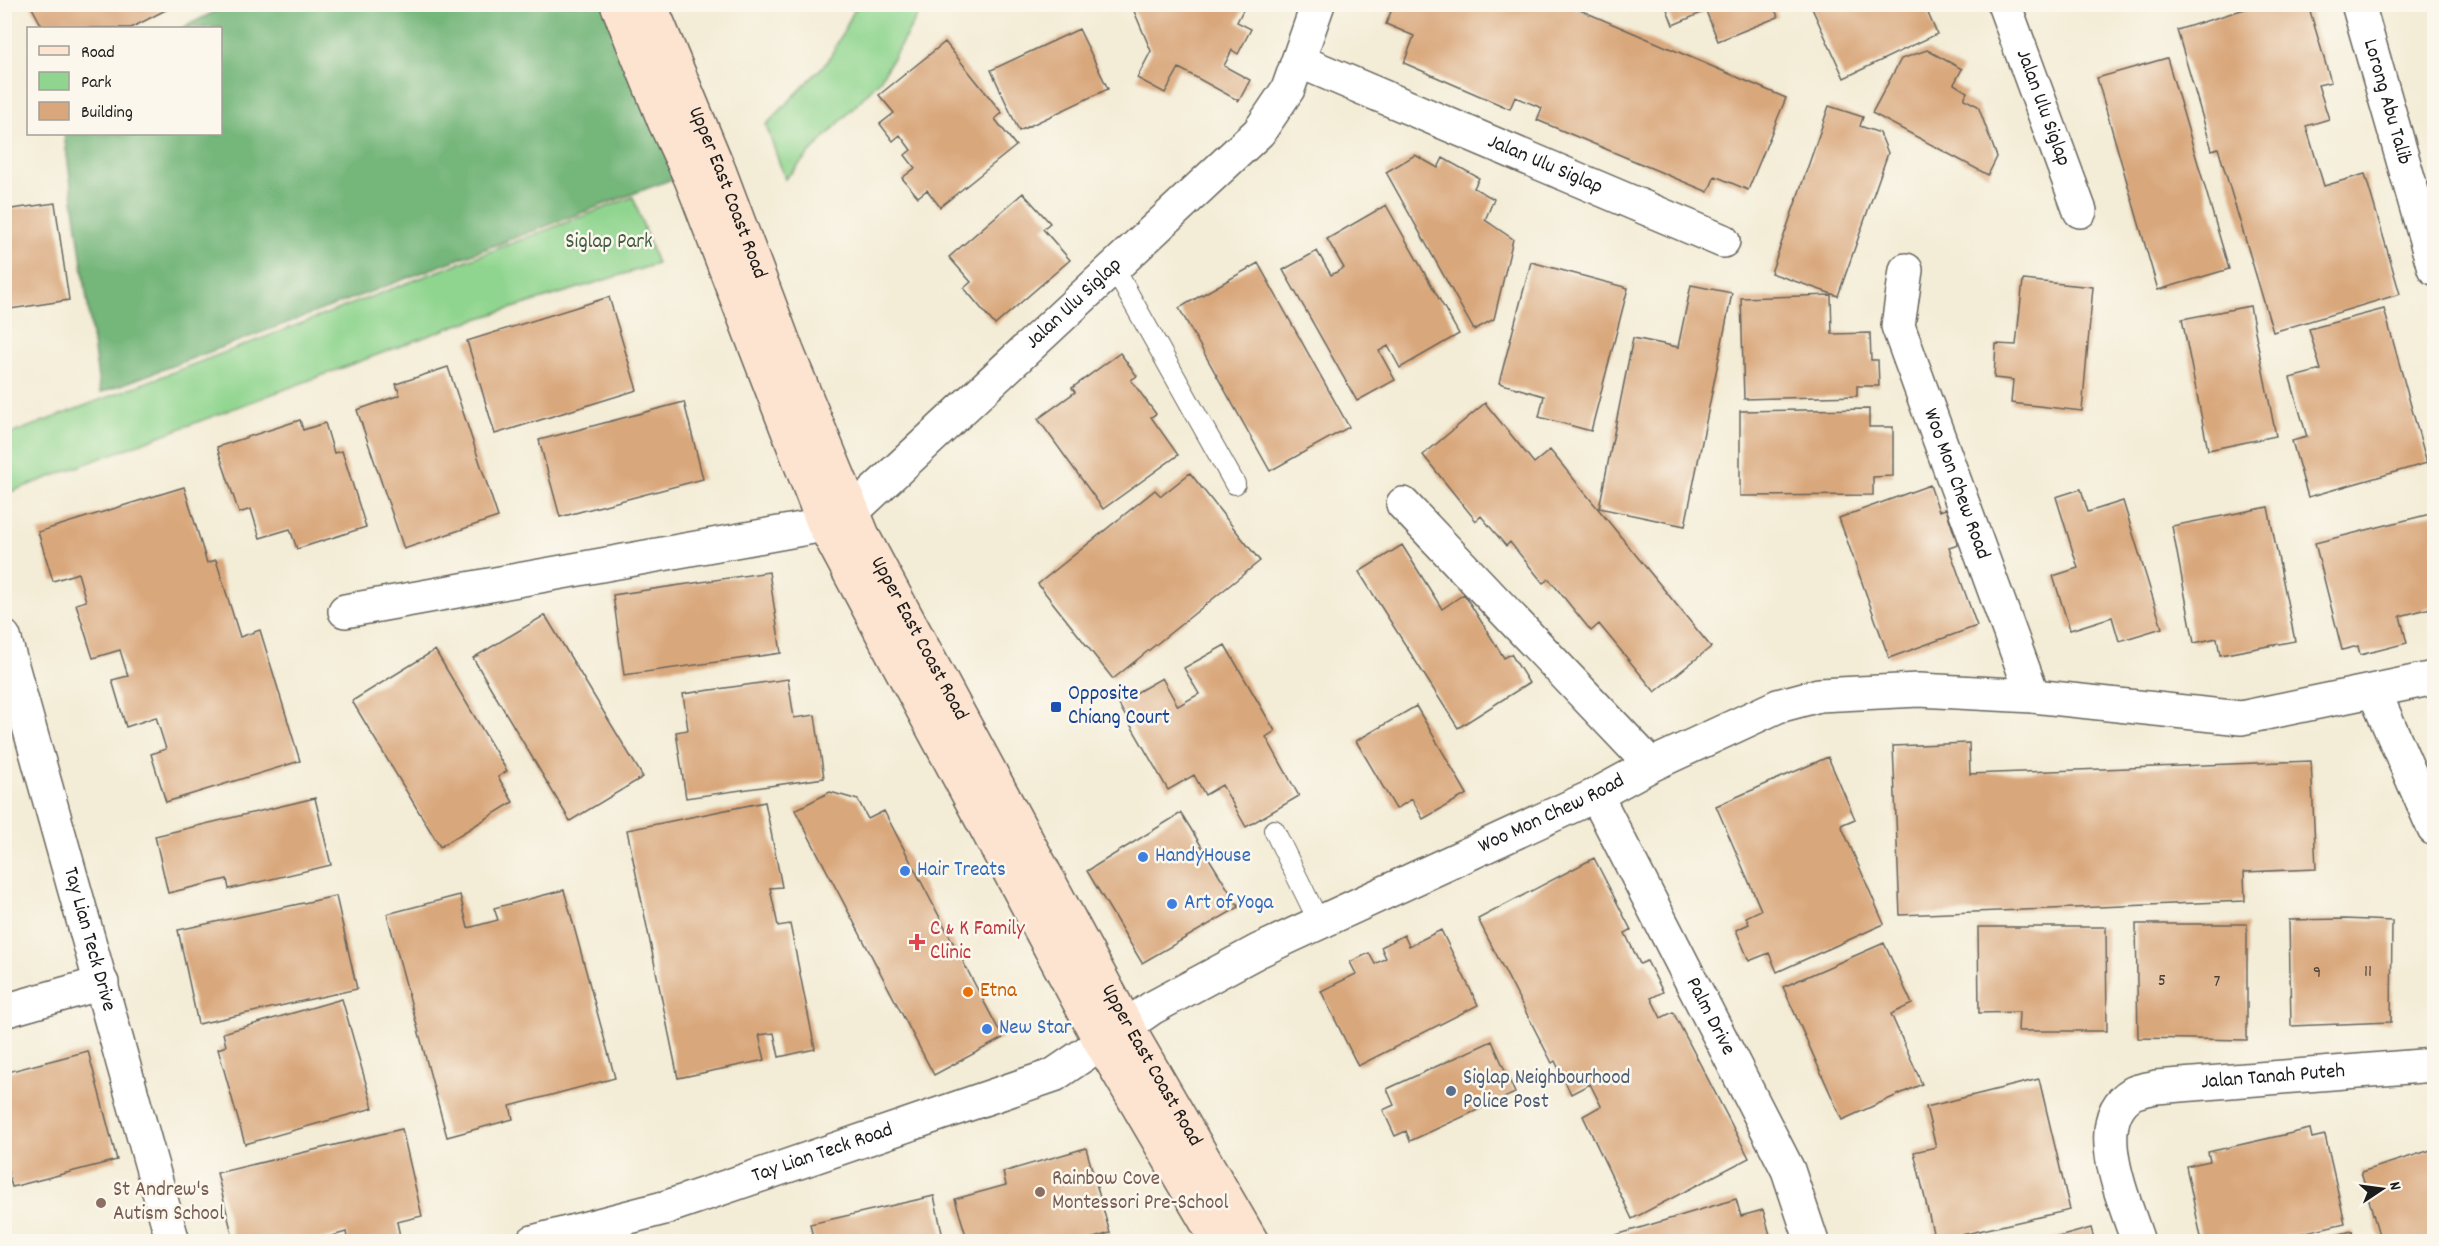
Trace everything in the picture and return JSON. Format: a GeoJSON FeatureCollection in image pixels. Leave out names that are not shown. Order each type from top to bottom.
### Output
{"type":"FeatureCollection","features":[{"type":"Feature","properties":{"kind":"main road","name":"Upper East Coast Road"},"geometry":{"type":"LineString","coordinates":[[617,4],[665,123],[838,518],[1114,1035],[1218,1242]]}},
{"type":"Feature","properties":{"kind":"main road","name":"Upper East Coast Road"},"geometry":{"type":"LineString","coordinates":[[650,4],[719,170],[787,351],[838,518]]}},
{"type":"Feature","properties":{"kind":"main road","name":"Upper East Coast Road"},"geometry":{"type":"LineString","coordinates":[[1114,1035],[1252,1242]]}},
{"type":"Feature","properties":{"kind":"street","name":"Jalan Ulu Siglap"},"geometry":{"type":"LineString","coordinates":[[838,518],[1114,268],[1259,132],[1288,89],[1318,4]]}},
{"type":"Feature","properties":{"kind":"street","name":"Jalan Ulu Siglap"},"geometry":{"type":"LineString","coordinates":[[2004,4],[2080,211]]}},
{"type":"Feature","properties":{"kind":"street","name":"Lorong Abu Talib"},"geometry":{"type":"LineString","coordinates":[[2358,4],[2434,268]]}},
{"type":"Feature","properties":{"kind":"street","name":"Jalan Ulu Siglap"},"geometry":{"type":"LineString","coordinates":[[1299,61],[1723,242]]}},
{"type":"Feature","properties":{"kind":"street","name":"Woo Mon Chew Road"},"geometry":{"type":"LineString","coordinates":[[1906,270],[1898,327],[2033,696]]}},
{"type":"Feature","properties":{"kind":"street"},"geometry":{"type":"LineString","coordinates":[[1403,504],[1651,765]]}},
{"type":"Feature","properties":{"kind":"street"},"geometry":{"type":"LineString","coordinates":[[345,611],[838,518]]}},
{"type":"Feature","properties":{"kind":"street","name":"Tay Lian Teck Drive"},"geometry":{"type":"LineString","coordinates":[[4,637],[173,1242]]}},
{"type":"Feature","properties":{"kind":"street","name":"Woo Mon Chew Road"},"geometry":{"type":"LineString","coordinates":[[1114,1035],[1152,1008],[1258,951],[1596,795],[1651,765],[1778,706],[1819,695],[1919,690],[2033,696],[2241,718],[2434,678]]}},
{"type":"Feature","properties":{"kind":"street"},"geometry":{"type":"LineString","coordinates":[[2374,691],[2434,830]]}},
{"type":"Feature","properties":{"kind":"street","name":"Palm Drive"},"geometry":{"type":"LineString","coordinates":[[1596,795],[1788,1170],[1812,1242]]}},
{"type":"Feature","properties":{"kind":"street"},"geometry":{"type":"LineString","coordinates":[[4,1011],[102,983]]}},
{"type":"Feature","properties":{"kind":"street","name":"Tay Lian Teck Road"},"geometry":{"type":"LineString","coordinates":[[533,1242],[664,1208],[1054,1075],[1114,1035]]}},
{"type":"Feature","properties":{"kind":"street","name":"Jalan Tanah Puteh"},"geometry":{"type":"LineString","coordinates":[[2138,1242],[2111,1154],[2110,1129],[2118,1109],[2133,1093],[2156,1087],[2434,1065]]}},
{"type":"Feature","properties":{"kind":"lane"},"geometry":{"type":"LineString","coordinates":[[1114,268],[1235,484]]}},
{"type":"Feature","properties":{"kind":"lane"},"geometry":{"type":"LineString","coordinates":[[1274,830],[1319,922]]}},
{"type":"Feature","properties":{"kind":"green space"},"geometry":{"type":"Polygon","coordinates":[[[228,5],[612,5],[683,175],[100,393],[64,135],[222,135],[222,27],[184,27],[228,5]]]}},
{"type":"Feature","properties":{"kind":"green space"},"geometry":{"type":"Polygon","coordinates":[[[857,5],[924,5],[880,80],[785,179],[766,125],[828,61],[857,5]]]}},
{"type":"Feature","properties":{"kind":"green space","name":"Siglap Park"},"geometry":{"type":"Polygon","coordinates":[[[633,197],[657,264],[457,325],[5,494],[5,436],[633,197]]]}},
{"type":"Feature","properties":{"kind":"building"},"geometry":{"type":"Polygon","coordinates":[[[30,4],[177,4],[133,27],[42,27],[30,4]]]}},
{"type":"Feature","properties":{"kind":"building"},"geometry":{"type":"Polygon","coordinates":[[[1131,4],[1246,4],[1237,22],[1251,29],[1238,54],[1232,50],[1224,66],[1250,80],[1239,101],[1179,68],[1165,93],[1137,78],[1151,51],[1131,4]]]}},
{"type":"Feature","properties":{"kind":"building"},"geometry":{"type":"Polygon","coordinates":[[[1394,4],[1566,4],[1786,98],[1748,190],[1715,176],[1708,192],[1537,120],[1542,108],[1515,97],[1510,109],[1404,63],[1414,36],[1386,24],[1394,4]]]}},
{"type":"Feature","properties":{"kind":"building"},"geometry":{"type":"Polygon","coordinates":[[[1665,4],[1773,4],[1778,17],[1718,41],[1706,11],[1673,25],[1665,4]]]}},
{"type":"Feature","properties":{"kind":"building"},"geometry":{"type":"Polygon","coordinates":[[[1810,4],[1924,4],[1937,34],[1844,78],[1810,4]]]}},
{"type":"Feature","properties":{"kind":"building"},"geometry":{"type":"Polygon","coordinates":[[[2261,4],[2308,4],[2331,82],[2318,85],[2329,119],[2306,126],[2324,186],[2365,174],[2400,294],[2273,332],[2218,148],[2212,150],[2177,30],[2261,4]]]}},
{"type":"Feature","properties":{"kind":"building"},"geometry":{"type":"Polygon","coordinates":[[[1079,29],[1108,89],[1019,131],[991,70],[1079,29]]]}},
{"type":"Feature","properties":{"kind":"building"},"geometry":{"type":"Polygon","coordinates":[[[945,42],[1002,113],[995,119],[1016,146],[940,207],[927,190],[918,197],[902,178],[915,168],[905,155],[911,150],[900,135],[893,141],[880,124],[894,113],[879,95],[945,42]]]}},
{"type":"Feature","properties":{"kind":"building"},"geometry":{"type":"Polygon","coordinates":[[[1927,50],[1962,69],[1954,84],[1967,92],[1964,99],[1978,106],[1997,157],[1988,175],[1872,113],[1901,59],[1927,50]]]}},
{"type":"Feature","properties":{"kind":"building"},"geometry":{"type":"Polygon","coordinates":[[[2167,58],[2229,269],[2158,290],[2097,78],[2167,58]]]}},
{"type":"Feature","properties":{"kind":"building"},"geometry":{"type":"Polygon","coordinates":[[[1829,106],[1863,117],[1860,126],[1880,133],[1888,153],[1838,296],[1771,273],[1829,106]]]}},
{"type":"Feature","properties":{"kind":"building"},"geometry":{"type":"Polygon","coordinates":[[[1415,155],[1438,168],[1443,158],[1479,178],[1474,188],[1494,199],[1485,220],[1513,239],[1494,319],[1474,330],[1386,172],[1415,155]]]}},
{"type":"Feature","properties":{"kind":"building"},"geometry":{"type":"Polygon","coordinates":[[[1023,193],[1050,223],[1043,229],[1070,260],[995,325],[964,288],[971,282],[949,257],[1023,193]]]}},
{"type":"Feature","properties":{"kind":"building"},"geometry":{"type":"Polygon","coordinates":[[[55,203],[69,300],[4,310],[4,210],[55,203]]]}},
{"type":"Feature","properties":{"kind":"building"},"geometry":{"type":"Polygon","coordinates":[[[1386,205],[1459,334],[1400,368],[1388,346],[1379,351],[1395,380],[1357,401],[1283,270],[1317,251],[1331,275],[1344,268],[1327,239],[1386,205]]]}},
{"type":"Feature","properties":{"kind":"building"},"geometry":{"type":"Polygon","coordinates":[[[1531,262],[1628,288],[1591,431],[1539,417],[1544,396],[1499,383],[1531,262]]]}},
{"type":"Feature","properties":{"kind":"building"},"geometry":{"type":"Polygon","coordinates":[[[1258,263],[1349,427],[1270,471],[1179,308],[1258,263]]]}},
{"type":"Feature","properties":{"kind":"building"},"geometry":{"type":"Polygon","coordinates":[[[2023,280],[2093,287],[2082,411],[2011,403],[2013,380],[1994,378],[1996,344],[2016,345],[2023,280]]]}},
{"type":"Feature","properties":{"kind":"building"},"geometry":{"type":"Polygon","coordinates":[[[1691,285],[1732,293],[1685,526],[1599,508],[1633,338],[1678,347],[1691,285]]]}},
{"type":"Feature","properties":{"kind":"building"},"geometry":{"type":"Polygon","coordinates":[[[1831,295],[1832,334],[1870,333],[1871,360],[1878,360],[1879,386],[1857,386],[1857,396],[1744,399],[1741,298],[1831,295]]]}},
{"type":"Feature","properties":{"kind":"building"},"geometry":{"type":"Polygon","coordinates":[[[609,297],[637,390],[495,434],[467,341],[609,297]]]}},
{"type":"Feature","properties":{"kind":"building"},"geometry":{"type":"Polygon","coordinates":[[[2250,306],[2276,436],[2208,450],[2182,319],[2250,306]]]}},
{"type":"Feature","properties":{"kind":"building"},"geometry":{"type":"Polygon","coordinates":[[[2384,309],[2427,463],[2308,497],[2292,441],[2307,437],[2290,378],[2321,370],[2309,329],[2384,309]]]}},
{"type":"Feature","properties":{"kind":"building"},"geometry":{"type":"Polygon","coordinates":[[[1120,353],[1137,376],[1131,380],[1156,414],[1151,417],[1178,455],[1103,509],[1038,419],[1075,392],[1072,388],[1120,353]]]}},
{"type":"Feature","properties":{"kind":"building"},"geometry":{"type":"Polygon","coordinates":[[[448,367],[498,517],[404,549],[357,410],[400,395],[396,384],[448,367]]]}},
{"type":"Feature","properties":{"kind":"building"},"geometry":{"type":"Polygon","coordinates":[[[684,402],[703,479],[560,517],[539,440],[684,402]]]}},
{"type":"Feature","properties":{"kind":"building"},"geometry":{"type":"Polygon","coordinates":[[[1485,403],[1534,463],[1550,450],[1711,647],[1655,692],[1599,624],[1591,631],[1549,579],[1543,583],[1510,542],[1506,546],[1481,516],[1476,521],[1423,455],[1485,403]]]}},
{"type":"Feature","properties":{"kind":"building"},"geometry":{"type":"Polygon","coordinates":[[[1869,409],[1869,427],[1893,427],[1893,476],[1873,477],[1873,495],[1740,496],[1740,411],[1869,409]]]}},
{"type":"Feature","properties":{"kind":"building"},"geometry":{"type":"Polygon","coordinates":[[[300,420],[303,430],[325,423],[334,453],[342,451],[366,527],[297,549],[290,529],[260,538],[251,509],[239,513],[217,447],[300,420]]]}},
{"type":"Feature","properties":{"kind":"building"},"geometry":{"type":"Polygon","coordinates":[[[1190,473],[1260,561],[1113,679],[1038,584],[1155,490],[1161,496],[1190,473]]]}},
{"type":"Feature","properties":{"kind":"building"},"geometry":{"type":"Polygon","coordinates":[[[1930,485],[1939,511],[1946,509],[1958,545],[1949,548],[1977,626],[1889,658],[1839,518],[1930,485]]]}},
{"type":"Feature","properties":{"kind":"building"},"geometry":{"type":"Polygon","coordinates":[[[184,487],[207,563],[216,560],[240,637],[260,630],[300,761],[166,802],[151,754],[166,749],[156,717],[126,727],[112,680],[128,676],[120,650],[93,658],[76,604],[86,601],[78,573],[53,581],[38,532],[184,487]]]}},
{"type":"Feature","properties":{"kind":"building"},"geometry":{"type":"Polygon","coordinates":[[[2081,489],[2088,512],[2123,501],[2162,628],[2119,641],[2112,617],[2070,630],[2053,576],[2078,568],[2056,497],[2081,489]]]}},
{"type":"Feature","properties":{"kind":"building"},"geometry":{"type":"Polygon","coordinates":[[[2268,507],[2295,641],[2220,655],[2217,638],[2194,643],[2172,526],[2268,507]]]}},
{"type":"Feature","properties":{"kind":"building"},"geometry":{"type":"Polygon","coordinates":[[[2434,513],[2434,619],[2431,608],[2400,616],[2407,643],[2360,655],[2358,646],[2342,650],[2315,543],[2434,513]]]}},
{"type":"Feature","properties":{"kind":"building"},"geometry":{"type":"Polygon","coordinates":[[[1402,545],[1442,609],[1464,594],[1504,658],[1511,654],[1529,683],[1458,728],[1359,572],[1402,545]]]}},
{"type":"Feature","properties":{"kind":"building"},"geometry":{"type":"Polygon","coordinates":[[[769,572],[781,653],[624,675],[613,595],[769,572]]]}},
{"type":"Feature","properties":{"kind":"building"},"geometry":{"type":"Polygon","coordinates":[[[545,615],[643,777],[570,821],[473,658],[545,615]]]}},
{"type":"Feature","properties":{"kind":"building"},"geometry":{"type":"Polygon","coordinates":[[[1225,645],[1275,731],[1266,737],[1299,796],[1246,827],[1222,785],[1205,795],[1194,775],[1168,790],[1118,703],[1162,678],[1178,706],[1199,694],[1184,668],[1225,645]]]}},
{"type":"Feature","properties":{"kind":"building"},"geometry":{"type":"Polygon","coordinates":[[[435,650],[507,771],[498,777],[513,802],[440,847],[352,701],[435,650]]]}},
{"type":"Feature","properties":{"kind":"building"},"geometry":{"type":"Polygon","coordinates":[[[788,679],[794,718],[815,715],[824,778],[686,798],[676,732],[688,730],[683,694],[788,679]]]}},
{"type":"Feature","properties":{"kind":"building"},"geometry":{"type":"Polygon","coordinates":[[[1416,706],[1467,794],[1423,819],[1412,799],[1396,809],[1356,741],[1416,706]]]}},
{"type":"Feature","properties":{"kind":"building"},"geometry":{"type":"Polygon","coordinates":[[[1969,743],[1970,774],[2311,761],[2316,869],[2244,872],[2245,901],[1900,915],[1893,746],[1969,743]]]}},
{"type":"Feature","properties":{"kind":"building"},"geometry":{"type":"Polygon","coordinates":[[[1828,757],[1855,819],[1841,825],[1884,924],[1777,972],[1769,953],[1749,961],[1736,930],[1749,924],[1746,917],[1761,910],[1716,806],[1828,757]]]}},
{"type":"Feature","properties":{"kind":"building"},"geometry":{"type":"Polygon","coordinates":[[[830,792],[858,800],[868,819],[884,811],[1003,1038],[934,1075],[795,810],[830,792]]]}},
{"type":"Feature","properties":{"kind":"building"},"geometry":{"type":"Polygon","coordinates":[[[315,798],[331,865],[229,889],[227,879],[168,893],[155,836],[315,798]]]}},
{"type":"Feature","properties":{"kind":"building"},"geometry":{"type":"Polygon","coordinates":[[[765,802],[782,887],[770,888],[778,926],[790,924],[815,1049],[779,1057],[774,1033],[759,1035],[765,1060],[678,1078],[627,830],[765,802]]]}},
{"type":"Feature","properties":{"kind":"building","name":"Art of Yoga"},"geometry":{"type":"Polygon","coordinates":[[[1181,813],[1239,907],[1142,963],[1087,871],[1181,813]]]}},
{"type":"Feature","properties":{"kind":"building"},"geometry":{"type":"Polygon","coordinates":[[[1594,858],[1631,930],[1625,933],[1640,964],[1647,961],[1663,992],[1651,998],[1661,1018],[1673,1012],[1749,1158],[1632,1219],[1583,1116],[1601,1106],[1590,1084],[1571,1094],[1555,1061],[1552,1063],[1478,919],[1594,858]]]}},
{"type":"Feature","properties":{"kind":"building"},"geometry":{"type":"Polygon","coordinates":[[[564,890],[615,1078],[510,1106],[513,1119],[447,1137],[387,914],[460,895],[468,928],[498,920],[494,908],[564,890]]]}},
{"type":"Feature","properties":{"kind":"building"},"geometry":{"type":"Polygon","coordinates":[[[336,896],[357,989],[198,1024],[178,930],[336,896]]]}},
{"type":"Feature","properties":{"kind":"building"},"geometry":{"type":"Polygon","coordinates":[[[2289,920],[2392,921],[2391,1022],[2291,1026],[2289,920]]]}},
{"type":"Feature","properties":{"kind":"building"},"geometry":{"type":"Polygon","coordinates":[[[2136,924],[2247,924],[2247,1040],[2138,1038],[2136,924]]]}},
{"type":"Feature","properties":{"kind":"building"},"geometry":{"type":"Polygon","coordinates":[[[1978,927],[2106,927],[2107,1031],[2018,1031],[2019,1012],[1979,1013],[1978,927]]]}},
{"type":"Feature","properties":{"kind":"building"},"geometry":{"type":"Polygon","coordinates":[[[1441,930],[1478,1005],[1358,1066],[1321,991],[1356,974],[1350,962],[1369,953],[1375,964],[1386,958],[1381,947],[1404,935],[1409,946],[1441,930]]]}},
{"type":"Feature","properties":{"kind":"building"},"geometry":{"type":"Polygon","coordinates":[[[1884,943],[1912,1004],[1891,1014],[1922,1084],[1842,1120],[1783,987],[1884,943]]]}},
{"type":"Feature","properties":{"kind":"building"},"geometry":{"type":"Polygon","coordinates":[[[342,999],[373,1108],[245,1144],[218,1049],[226,1046],[223,1033],[342,999]]]}},
{"type":"Feature","properties":{"kind":"building","name":"Siglap Neighbourhood Police Post"},"geometry":{"type":"Polygon","coordinates":[[[1492,1041],[1515,1093],[1410,1141],[1406,1131],[1395,1136],[1383,1110],[1394,1105],[1387,1089],[1492,1041]]]}},
{"type":"Feature","properties":{"kind":"building"},"geometry":{"type":"Polygon","coordinates":[[[88,1051],[117,1160],[12,1187],[4,1158],[4,1073],[88,1051]]]}},
{"type":"Feature","properties":{"kind":"building"},"geometry":{"type":"Polygon","coordinates":[[[2039,1079],[2070,1210],[1935,1241],[1914,1152],[1936,1147],[1926,1107],[2039,1079]]]}},
{"type":"Feature","properties":{"kind":"building"},"geometry":{"type":"Polygon","coordinates":[[[402,1129],[422,1216],[397,1222],[401,1241],[348,1242],[346,1232],[312,1242],[234,1242],[217,1173],[402,1129]]]}},
{"type":"Feature","properties":{"kind":"building"},"geometry":{"type":"Polygon","coordinates":[[[2310,1129],[2312,1138],[2325,1135],[2345,1223],[2264,1242],[2202,1242],[2186,1166],[2210,1161],[2208,1152],[2310,1129]]]}},
{"type":"Feature","properties":{"kind":"building","name":"Rainbow Cove Montessori Pre-School"},"geometry":{"type":"Polygon","coordinates":[[[1086,1148],[1110,1233],[1081,1242],[968,1242],[955,1199],[1006,1185],[1003,1172],[1086,1148]]]}},
{"type":"Feature","properties":{"kind":"building"},"geometry":{"type":"Polygon","coordinates":[[[2434,1149],[2434,1242],[2381,1242],[2361,1172],[2434,1149]]]}},
{"type":"Feature","properties":{"kind":"building"},"geometry":{"type":"Polygon","coordinates":[[[934,1196],[944,1242],[814,1242],[810,1224],[934,1196]]]}},
{"type":"Feature","properties":{"kind":"building"},"geometry":{"type":"Polygon","coordinates":[[[1736,1199],[1741,1216],[1763,1210],[1772,1242],[1607,1242],[1606,1238],[1736,1199]]]}},
{"type":"Feature","properties":{"kind":"building"},"geometry":{"type":"Polygon","coordinates":[[[2091,1228],[2095,1242],[2044,1242],[2044,1241],[2091,1228]]]}},
{"type":"Feature","properties":{"kind":"building"},"geometry":{"type":"Polygon","coordinates":[[[2352,1231],[2354,1242],[2312,1242],[2312,1241],[2352,1231]]]}},
{"type":"Feature","properties":{"kind":"place","name":"Opposite Chiang Court"},"geometry":{"type":"Point","coordinates":[1056,707]}},
{"type":"Feature","properties":{"kind":"place","name":"HandyHouse"},"geometry":{"type":"Point","coordinates":[1143,857]}},
{"type":"Feature","properties":{"kind":"place","name":"Hair Treats"},"geometry":{"type":"Point","coordinates":[905,871]}},
{"type":"Feature","properties":{"kind":"place","name":"Art of Yoga"},"geometry":{"type":"Point","coordinates":[1172,904]}},
{"type":"Feature","properties":{"kind":"place","name":"C & K Family Clinic"},"geometry":{"type":"Point","coordinates":[917,942]}},
{"type":"Feature","properties":{"kind":"place","name":"Etna"},"geometry":{"type":"Point","coordinates":[968,992]}},
{"type":"Feature","properties":{"kind":"place","name":"New Star"},"geometry":{"type":"Point","coordinates":[987,1029]}},
{"type":"Feature","properties":{"kind":"place","name":"Siglap Neighbourhood Police Post"},"geometry":{"type":"Point","coordinates":[1451,1091]}},
{"type":"Feature","properties":{"kind":"place","name":"Rainbow Cove Montessori Pre-School"},"geometry":{"type":"Point","coordinates":[1040,1192]}},
{"type":"Feature","properties":{"kind":"place","name":"St Andrew's Autism School"},"geometry":{"type":"Point","coordinates":[101,1203]}}]}
